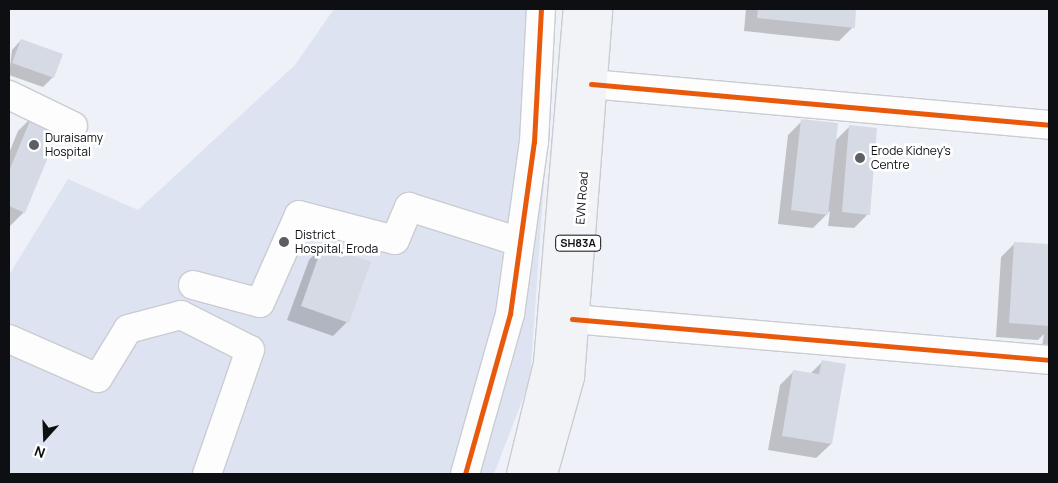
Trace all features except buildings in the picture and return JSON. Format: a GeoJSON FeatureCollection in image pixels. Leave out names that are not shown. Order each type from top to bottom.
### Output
{"type":"FeatureCollection","features":[{"type":"Feature","properties":{"kind":"main road"},"geometry":{"type":"LineString","coordinates":[[521,474],[548,363],[578,9]]}},
{"type":"Feature","properties":{"kind":"main road","name":"EVN Road"},"geometry":{"type":"LineString","coordinates":[[543,474],[570,377],[572,320],[598,9]]}},
{"type":"Feature","properties":{"kind":"street"},"geometry":{"type":"LineString","coordinates":[[465,474],[510,314],[534,142],[541,9]]}},
{"type":"Feature","properties":{"kind":"street"},"geometry":{"type":"LineString","coordinates":[[591,84],[1049,125]]}},
{"type":"Feature","properties":{"kind":"street"},"geometry":{"type":"LineString","coordinates":[[9,95],[73,126]]}},
{"type":"Feature","properties":{"kind":"street"},"geometry":{"type":"LineString","coordinates":[[193,285],[260,303],[299,214],[394,240],[409,207],[520,242]]}},
{"type":"Feature","properties":{"kind":"street"},"geometry":{"type":"LineString","coordinates":[[9,339],[98,378],[128,330],[181,315],[250,350],[207,474]]}},
{"type":"Feature","properties":{"kind":"street"},"geometry":{"type":"LineString","coordinates":[[572,320],[1049,360]]}},
{"type":"Feature","properties":{"kind":"shaded area","name":"District Hospital, Eroda"},"geometry":{"type":"Polygon","coordinates":[[[334,9],[551,9],[548,126],[530,380],[494,474],[9,474],[9,275],[68,179],[138,210],[295,65],[334,9]]]}},
{"type":"Feature","properties":{"kind":"cycle path"},"geometry":{"type":"LineString","coordinates":[[465,474],[510,314],[534,142],[541,9]]}},
{"type":"Feature","properties":{"kind":"cycle path"},"geometry":{"type":"LineString","coordinates":[[591,84],[1049,125]]}},
{"type":"Feature","properties":{"kind":"cycle path"},"geometry":{"type":"LineString","coordinates":[[572,319],[1049,360]]}},
{"type":"Feature","properties":{"kind":"place","name":"Duraisamy Hospital"},"geometry":{"type":"Point","coordinates":[34,145]}},
{"type":"Feature","properties":{"kind":"place","name":"Erode Kidney's Centre"},"geometry":{"type":"Point","coordinates":[860,158]}},
{"type":"Feature","properties":{"kind":"place","name":"District Hospital, Eroda"},"geometry":{"type":"Point","coordinates":[284,242]}}]}
